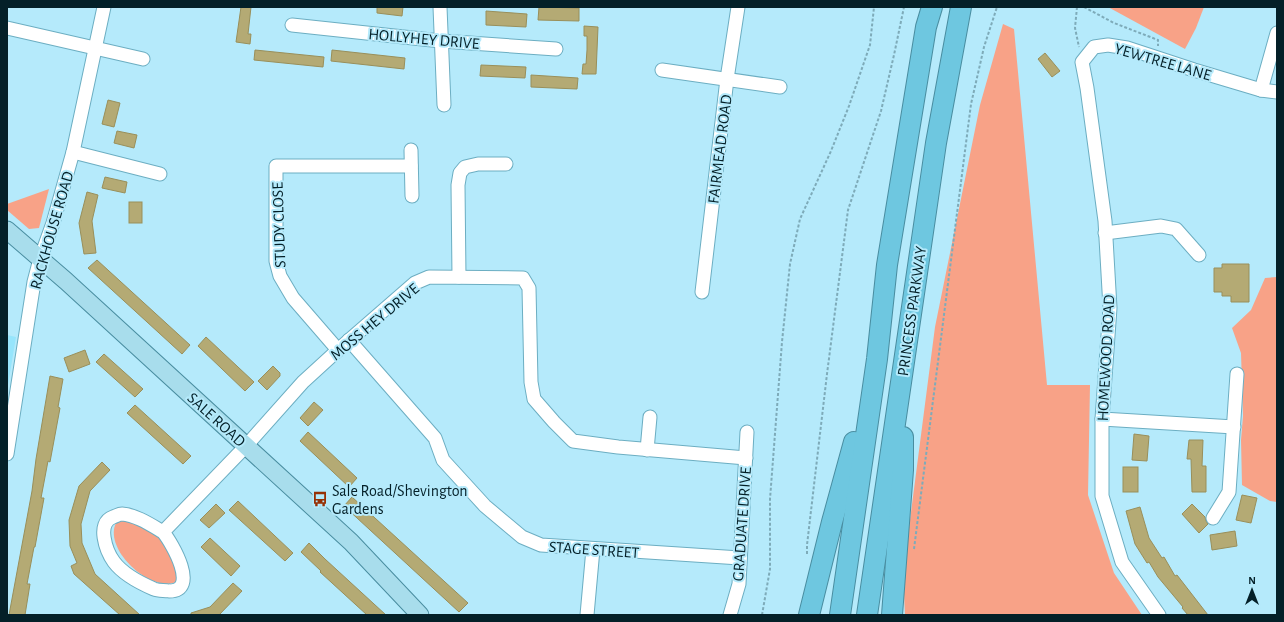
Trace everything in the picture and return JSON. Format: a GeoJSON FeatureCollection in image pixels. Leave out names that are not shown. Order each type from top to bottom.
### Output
{"type":"FeatureCollection","features":[{"type":"Feature","properties":{"kind":"highway"},"geometry":{"type":"LineString","coordinates":[[926,27],[928,7]]}},
{"type":"Feature","properties":{"kind":"highway","name":"PRINCESS PARKWAY"},"geometry":{"type":"LineString","coordinates":[[840,615],[877,359],[887,265],[926,27],[932,7]]}},
{"type":"Feature","properties":{"kind":"highway","name":"PRINCESS PARKWAY"},"geometry":{"type":"LineString","coordinates":[[867,615],[936,143],[961,7]]}},
{"type":"Feature","properties":{"kind":"highway"},"geometry":{"type":"LineString","coordinates":[[936,143],[975,7]]}},
{"type":"Feature","properties":{"kind":"highway"},"geometry":{"type":"LineString","coordinates":[[809,615],[832,522],[877,359]]}},
{"type":"Feature","properties":{"kind":"highway"},"geometry":{"type":"LineString","coordinates":[[892,615],[903,470],[903,370]]}},
{"type":"Feature","properties":{"kind":"main road","name":"SALE ROAD"},"geometry":{"type":"LineString","coordinates":[[7,230],[351,542],[420,615]]}},
{"type":"Feature","properties":{"kind":"street","name":"RACKHOUSE ROAD"},"geometry":{"type":"LineString","coordinates":[[7,454],[34,282],[40,259],[53,223],[73,152],[104,7]]}},
{"type":"Feature","properties":{"kind":"street"},"geometry":{"type":"LineString","coordinates":[[440,7],[444,105]]}},
{"type":"Feature","properties":{"kind":"street","name":"FAIRMEAD ROAD"},"geometry":{"type":"LineString","coordinates":[[702,292],[727,79],[738,7]]}},
{"type":"Feature","properties":{"kind":"street","name":"HOLLYHEY DRIVE"},"geometry":{"type":"LineString","coordinates":[[292,25],[441,41],[556,49]]}},
{"type":"Feature","properties":{"kind":"street"},"geometry":{"type":"LineString","coordinates":[[7,28],[143,59]]}},
{"type":"Feature","properties":{"kind":"street"},"geometry":{"type":"LineString","coordinates":[[1261,90],[1277,33]]}},
{"type":"Feature","properties":{"kind":"street","name":"YEWTREE LANE"},"geometry":{"type":"LineString","coordinates":[[1082,62],[1094,47],[1108,45],[1127,48],[1261,90],[1277,92]]}},
{"type":"Feature","properties":{"kind":"street","name":"HOMEWOOD ROAD"},"geometry":{"type":"LineString","coordinates":[[1082,62],[1087,88],[1105,233],[1110,308],[1102,419],[1102,496],[1122,562],[1159,615]]}},
{"type":"Feature","properties":{"kind":"street"},"geometry":{"type":"LineString","coordinates":[[662,70],[780,87]]}},
{"type":"Feature","properties":{"kind":"street"},"geometry":{"type":"LineString","coordinates":[[411,150],[412,196]]}},
{"type":"Feature","properties":{"kind":"street"},"geometry":{"type":"LineString","coordinates":[[73,152],[160,174]]}},
{"type":"Feature","properties":{"kind":"street"},"geometry":{"type":"LineString","coordinates":[[459,277],[458,185],[460,174],[464,167],[478,164],[506,164]]}},
{"type":"Feature","properties":{"kind":"street","name":"STUDY CLOSE"},"geometry":{"type":"LineString","coordinates":[[338,350],[293,298],[280,276],[276,261],[276,166],[411,166]]}},
{"type":"Feature","properties":{"kind":"street"},"geometry":{"type":"LineString","coordinates":[[1105,233],[1161,226],[1176,229],[1199,255]]}},
{"type":"Feature","properties":{"kind":"street","name":"MOSS HEY DRIVE"},"geometry":{"type":"LineString","coordinates":[[163,532],[246,446],[303,382],[415,283],[429,277],[523,278],[529,288],[531,382],[534,399],[573,441],[647,450],[746,458]]}},
{"type":"Feature","properties":{"kind":"street","name":"STAGE STREET"},"geometry":{"type":"LineString","coordinates":[[349,340],[435,438],[443,460],[485,506],[522,537],[541,545],[740,558]]}},
{"type":"Feature","properties":{"kind":"street"},"geometry":{"type":"LineString","coordinates":[[1213,518],[1229,492],[1237,374]]}},
{"type":"Feature","properties":{"kind":"street"},"geometry":{"type":"LineString","coordinates":[[647,450],[650,417]]}},
{"type":"Feature","properties":{"kind":"street"},"geometry":{"type":"LineString","coordinates":[[1102,419],[1234,427]]}},
{"type":"Feature","properties":{"kind":"street","name":"GRADUATE DRIVE"},"geometry":{"type":"LineString","coordinates":[[730,615],[739,584],[747,432]]}},
{"type":"Feature","properties":{"kind":"street"},"geometry":{"type":"LineString","coordinates":[[121,514],[145,521],[163,532],[170,541],[183,571],[183,584],[178,589],[172,591],[157,590],[142,584],[127,574],[114,562],[105,544],[103,528],[110,518],[121,514]]}},
{"type":"Feature","properties":{"kind":"street"},"geometry":{"type":"LineString","coordinates":[[587,615],[593,549]]}},
{"type":"Feature","properties":{"kind":"path"},"geometry":{"type":"LineString","coordinates":[[762,615],[770,569],[770,499],[790,264],[800,219],[831,151],[849,106],[870,45],[874,7]]}},
{"type":"Feature","properties":{"kind":"path"},"geometry":{"type":"LineString","coordinates":[[807,561],[807,545],[826,374],[848,210],[881,111],[904,7]]}},
{"type":"Feature","properties":{"kind":"path"},"geometry":{"type":"LineString","coordinates":[[913,556],[971,104],[984,47],[997,7]]}},
{"type":"Feature","properties":{"kind":"path"},"geometry":{"type":"LineString","coordinates":[[1077,7],[1075,28],[1082,62]]}},
{"type":"Feature","properties":{"kind":"path"},"geometry":{"type":"LineString","coordinates":[[1084,7],[1114,23],[1158,40],[1160,59]]}},
{"type":"Feature","properties":{"kind":"shaded area"},"geometry":{"type":"Polygon","coordinates":[[[1108,7],[1204,7],[1196,28],[1185,49],[1108,7]]]}},
{"type":"Feature","properties":{"kind":"shaded area"},"geometry":{"type":"Polygon","coordinates":[[[1003,24],[1014,29],[1047,385],[1090,385],[1088,495],[1114,573],[1142,615],[905,615],[903,574],[935,327],[980,105],[1003,24]]]}},
{"type":"Feature","properties":{"kind":"shaded area"},"geometry":{"type":"Polygon","coordinates":[[[49,189],[39,228],[29,229],[7,210],[7,204],[49,189]]]}},
{"type":"Feature","properties":{"kind":"shaded area"},"geometry":{"type":"Polygon","coordinates":[[[1277,277],[1277,502],[1270,501],[1242,485],[1241,440],[1243,416],[1241,353],[1232,328],[1251,310],[1265,278],[1277,277]]]}},
{"type":"Feature","properties":{"kind":"shaded area"},"geometry":{"type":"Polygon","coordinates":[[[7,335],[16,337],[7,391],[7,335]]]}},
{"type":"Feature","properties":{"kind":"shaded area"},"geometry":{"type":"Polygon","coordinates":[[[123,520],[134,521],[159,537],[179,569],[176,582],[165,584],[154,581],[142,575],[122,556],[116,545],[114,533],[116,523],[123,520]]]}},
{"type":"Feature","properties":{"kind":"building"},"geometry":{"type":"Polygon","coordinates":[[[241,7],[251,7],[248,34],[251,34],[250,44],[236,42],[241,7]]]}},
{"type":"Feature","properties":{"kind":"building"},"geometry":{"type":"Polygon","coordinates":[[[377,7],[403,7],[402,16],[377,13],[377,7]]]}},
{"type":"Feature","properties":{"kind":"building"},"geometry":{"type":"Polygon","coordinates":[[[539,7],[579,8],[579,21],[538,20],[539,7]]]}},
{"type":"Feature","properties":{"kind":"building"},"geometry":{"type":"Polygon","coordinates":[[[486,11],[527,14],[526,27],[486,25],[486,11]]]}},
{"type":"Feature","properties":{"kind":"building"},"geometry":{"type":"Polygon","coordinates":[[[584,26],[598,27],[596,74],[582,74],[583,64],[586,64],[587,50],[587,36],[584,36],[584,26]]]}},
{"type":"Feature","properties":{"kind":"building"},"geometry":{"type":"Polygon","coordinates":[[[255,50],[324,57],[323,67],[254,60],[255,50]]]}},
{"type":"Feature","properties":{"kind":"building"},"geometry":{"type":"Polygon","coordinates":[[[332,50],[405,58],[404,69],[331,61],[332,50]]]}},
{"type":"Feature","properties":{"kind":"building"},"geometry":{"type":"Polygon","coordinates":[[[1045,53],[1060,71],[1052,77],[1038,59],[1045,53]]]}},
{"type":"Feature","properties":{"kind":"building"},"geometry":{"type":"Polygon","coordinates":[[[481,65],[526,67],[525,78],[480,76],[481,65]]]}},
{"type":"Feature","properties":{"kind":"building"},"geometry":{"type":"Polygon","coordinates":[[[531,75],[578,78],[577,89],[531,87],[531,75]]]}},
{"type":"Feature","properties":{"kind":"building"},"geometry":{"type":"Polygon","coordinates":[[[108,100],[120,103],[114,127],[102,124],[108,100]]]}},
{"type":"Feature","properties":{"kind":"building"},"geometry":{"type":"Polygon","coordinates":[[[117,131],[137,135],[134,148],[114,143],[117,131]]]}},
{"type":"Feature","properties":{"kind":"building"},"geometry":{"type":"Polygon","coordinates":[[[105,177],[127,182],[125,193],[102,188],[105,177]]]}},
{"type":"Feature","properties":{"kind":"building"},"geometry":{"type":"Polygon","coordinates":[[[87,192],[98,195],[92,221],[96,253],[84,254],[79,223],[87,192]]]}},
{"type":"Feature","properties":{"kind":"building"},"geometry":{"type":"Polygon","coordinates":[[[129,202],[142,202],[142,223],[129,223],[129,202]]]}},
{"type":"Feature","properties":{"kind":"building"},"geometry":{"type":"Polygon","coordinates":[[[97,260],[190,345],[182,354],[88,268],[97,260]]]}},
{"type":"Feature","properties":{"kind":"building"},"geometry":{"type":"Polygon","coordinates":[[[1222,264],[1249,264],[1249,302],[1231,302],[1231,296],[1222,296],[1222,292],[1214,292],[1214,268],[1222,268],[1222,264]]]}},
{"type":"Feature","properties":{"kind":"building"},"geometry":{"type":"Polygon","coordinates":[[[206,337],[254,382],[245,391],[198,346],[206,337]]]}},
{"type":"Feature","properties":{"kind":"building"},"geometry":{"type":"Polygon","coordinates":[[[85,350],[90,364],[69,372],[64,358],[85,350]]]}},
{"type":"Feature","properties":{"kind":"building"},"geometry":{"type":"Polygon","coordinates":[[[104,354],[143,389],[135,397],[96,362],[104,354]]]}},
{"type":"Feature","properties":{"kind":"building"},"geometry":{"type":"Polygon","coordinates":[[[273,366],[280,373],[280,376],[267,390],[258,381],[273,366]]]}},
{"type":"Feature","properties":{"kind":"building"},"geometry":{"type":"Polygon","coordinates":[[[50,376],[63,379],[58,407],[60,408],[50,462],[48,461],[41,498],[44,498],[27,584],[30,584],[25,615],[9,615],[32,491],[50,376]]]}},
{"type":"Feature","properties":{"kind":"building"},"geometry":{"type":"Polygon","coordinates":[[[314,402],[323,410],[308,426],[300,418],[314,402]]]}},
{"type":"Feature","properties":{"kind":"building"},"geometry":{"type":"Polygon","coordinates":[[[135,405],[191,456],[183,464],[127,413],[135,405]]]}},
{"type":"Feature","properties":{"kind":"building"},"geometry":{"type":"Polygon","coordinates":[[[308,432],[357,478],[349,487],[300,441],[308,432]]]}},
{"type":"Feature","properties":{"kind":"building"},"geometry":{"type":"Polygon","coordinates":[[[1134,434],[1149,436],[1147,461],[1132,460],[1134,434]]]}},
{"type":"Feature","properties":{"kind":"building"},"geometry":{"type":"Polygon","coordinates":[[[1189,440],[1203,440],[1202,466],[1206,466],[1206,492],[1192,492],[1191,459],[1187,459],[1189,440]]]}},
{"type":"Feature","properties":{"kind":"building"},"geometry":{"type":"Polygon","coordinates":[[[102,462],[110,470],[90,491],[81,524],[82,543],[95,574],[140,615],[120,615],[74,574],[71,566],[77,563],[70,546],[69,520],[79,486],[102,462]]]}},
{"type":"Feature","properties":{"kind":"building"},"geometry":{"type":"Polygon","coordinates":[[[1123,467],[1138,467],[1138,492],[1123,492],[1123,467]]]}},
{"type":"Feature","properties":{"kind":"building"},"geometry":{"type":"Polygon","coordinates":[[[1242,495],[1257,498],[1251,523],[1236,520],[1242,495]]]}},
{"type":"Feature","properties":{"kind":"building"},"geometry":{"type":"Polygon","coordinates":[[[352,497],[468,603],[459,612],[344,506],[352,497]]]}},
{"type":"Feature","properties":{"kind":"building"},"geometry":{"type":"Polygon","coordinates":[[[238,501],[293,553],[285,561],[229,510],[238,501]]]}},
{"type":"Feature","properties":{"kind":"building"},"geometry":{"type":"Polygon","coordinates":[[[216,504],[225,513],[209,528],[200,520],[216,504]]]}},
{"type":"Feature","properties":{"kind":"building"},"geometry":{"type":"Polygon","coordinates":[[[1192,504],[1205,517],[1208,524],[1199,533],[1182,514],[1192,504]]]}},
{"type":"Feature","properties":{"kind":"building"},"geometry":{"type":"Polygon","coordinates":[[[1140,507],[1149,538],[1162,558],[1164,557],[1175,576],[1177,575],[1208,615],[1188,615],[1158,577],[1149,562],[1147,563],[1135,544],[1126,511],[1140,507]]]}},
{"type":"Feature","properties":{"kind":"building"},"geometry":{"type":"Polygon","coordinates":[[[1235,531],[1237,546],[1212,550],[1210,535],[1235,531]]]}},
{"type":"Feature","properties":{"kind":"building"},"geometry":{"type":"Polygon","coordinates":[[[210,538],[240,566],[231,576],[201,547],[210,538]]]}},
{"type":"Feature","properties":{"kind":"building"},"geometry":{"type":"Polygon","coordinates":[[[309,543],[386,615],[367,615],[320,572],[321,571],[301,552],[309,543]]]}},
{"type":"Feature","properties":{"kind":"building"},"geometry":{"type":"Polygon","coordinates":[[[233,583],[242,591],[219,615],[191,615],[191,613],[210,607],[233,583]]]}},
{"type":"Feature","properties":{"kind":"place","name":"Sale Road/Shevington Gardens"},"geometry":{"type":"Point","coordinates":[320,499]}}]}
